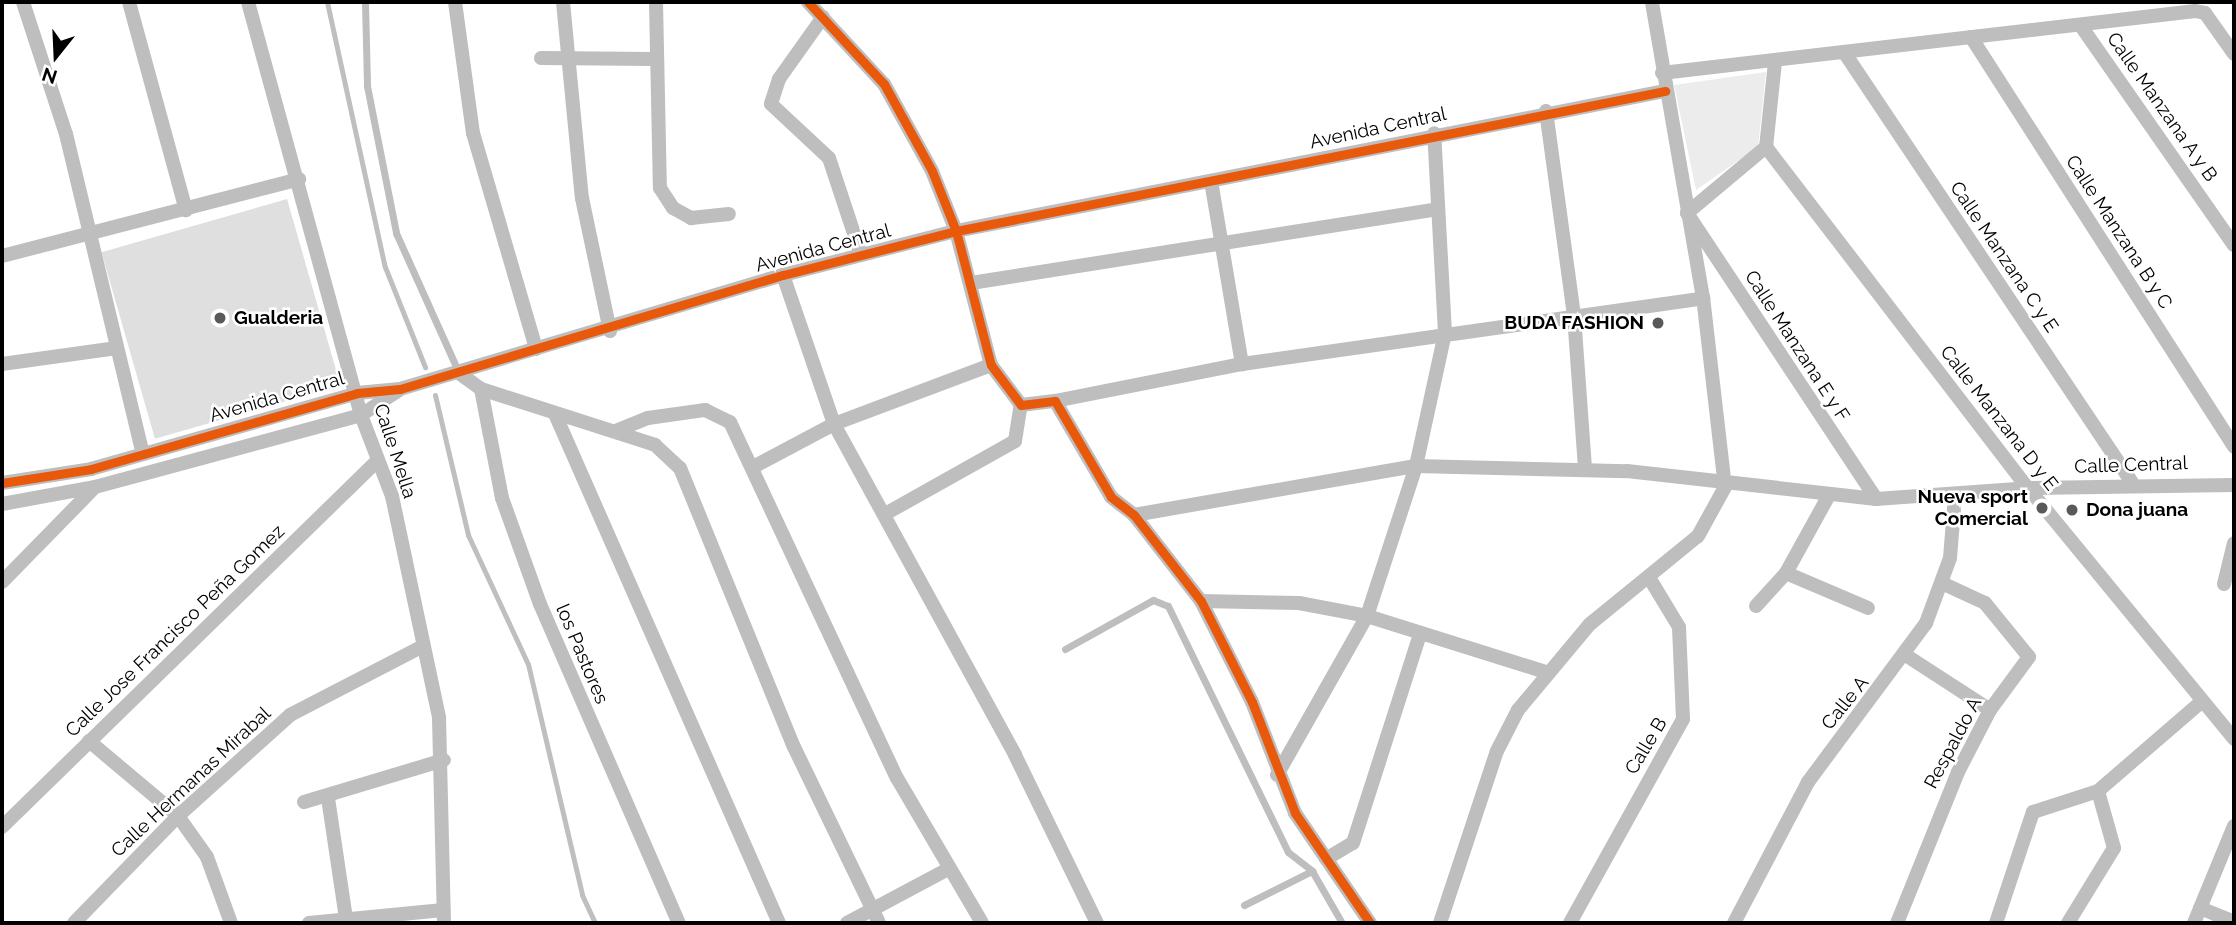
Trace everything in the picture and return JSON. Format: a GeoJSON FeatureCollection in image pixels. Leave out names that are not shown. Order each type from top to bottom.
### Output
{"type":"FeatureCollection","features":[{"type":"Feature","properties":{"kind":"street"},"geometry":{"type":"LineString","coordinates":[[23,2],[66,134],[143,454]]}},
{"type":"Feature","properties":{"kind":"street"},"geometry":{"type":"LineString","coordinates":[[129,2],[186,210]]}},
{"type":"Feature","properties":{"kind":"street","name":"Calle Mella"},"geometry":{"type":"LineString","coordinates":[[248,2],[299,179],[361,415],[375,463],[391,496],[444,760],[444,917]]}},
{"type":"Feature","properties":{"kind":"street"},"geometry":{"type":"LineString","coordinates":[[455,2],[473,133],[536,349]]}},
{"type":"Feature","properties":{"kind":"street"},"geometry":{"type":"LineString","coordinates":[[563,2],[566,55],[582,198],[610,331]]}},
{"type":"Feature","properties":{"kind":"street"},"geometry":{"type":"LineString","coordinates":[[656,2],[654,59],[665,199],[691,218],[729,214]]}},
{"type":"Feature","properties":{"kind":"street"},"geometry":{"type":"LineString","coordinates":[[808,2],[884,84],[956,231],[990,365],[1021,405],[1016,441],[885,514]]}},
{"type":"Feature","properties":{"kind":"street"},"geometry":{"type":"LineString","coordinates":[[1440,923],[1505,730],[1546,672],[1590,624],[1650,579],[1704,530],[1725,487],[1703,298],[1665,91],[1652,2]]}},
{"type":"Feature","properties":{"kind":"street"},"geometry":{"type":"LineString","coordinates":[[1662,73],[2206,13],[2234,54]]}},
{"type":"Feature","properties":{"kind":"street"},"geometry":{"type":"LineString","coordinates":[[823,17],[779,79],[771,104],[829,158],[861,255]]}},
{"type":"Feature","properties":{"kind":"street","name":"Calle Manzana A y B"},"geometry":{"type":"LineString","coordinates":[[2081,26],[2234,246]]}},
{"type":"Feature","properties":{"kind":"street","name":"Calle Manzana B y C"},"geometry":{"type":"LineString","coordinates":[[1971,37],[2234,447]]}},
{"type":"Feature","properties":{"kind":"street","name":"Calle Manzana C y E"},"geometry":{"type":"LineString","coordinates":[[1844,52],[2133,484]]}},
{"type":"Feature","properties":{"kind":"street"},"geometry":{"type":"LineString","coordinates":[[541,58],[566,55],[654,59]]}},
{"type":"Feature","properties":{"kind":"street"},"geometry":{"type":"LineString","coordinates":[[1687,213],[1766,148],[1775,62]]}},
{"type":"Feature","properties":{"kind":"street","name":"Avenida Central"},"geometry":{"type":"LineString","coordinates":[[2,483],[143,454],[357,393],[400,389],[536,349],[610,331],[783,275],[956,231],[1211,181],[1434,133],[1665,91]]}},
{"type":"Feature","properties":{"kind":"street"},"geometry":{"type":"LineString","coordinates":[[1546,111],[1574,316],[1585,468]]}},
{"type":"Feature","properties":{"kind":"street"},"geometry":{"type":"LineString","coordinates":[[1277,775],[1367,616],[1416,466],[1445,333],[1436,209],[1434,133]]}},
{"type":"Feature","properties":{"kind":"street","name":"Calle Manzana D y E"},"geometry":{"type":"LineString","coordinates":[[1766,148],[2028,488],[2234,739]]}},
{"type":"Feature","properties":{"kind":"street"},"geometry":{"type":"LineString","coordinates":[[2,257],[90,237],[299,179]]}},
{"type":"Feature","properties":{"kind":"street"},"geometry":{"type":"LineString","coordinates":[[1211,181],[1224,244],[1242,364]]}},
{"type":"Feature","properties":{"kind":"street"},"geometry":{"type":"LineString","coordinates":[[971,283],[1436,209]]}},
{"type":"Feature","properties":{"kind":"street","name":"Calle Manzana E y F"},"geometry":{"type":"LineString","coordinates":[[1687,213],[1875,499]]}},
{"type":"Feature","properties":{"kind":"street"},"geometry":{"type":"LineString","coordinates":[[783,275],[834,424],[1015,755],[1097,923]]}},
{"type":"Feature","properties":{"kind":"street"},"geometry":{"type":"LineString","coordinates":[[1021,405],[1055,401],[1242,364],[1703,298]]}},
{"type":"Feature","properties":{"kind":"street"},"geometry":{"type":"LineString","coordinates":[[2,364],[117,348]]}},
{"type":"Feature","properties":{"kind":"street"},"geometry":{"type":"LineString","coordinates":[[755,466],[834,424],[990,365]]}},
{"type":"Feature","properties":{"kind":"street"},"geometry":{"type":"LineString","coordinates":[[459,373],[481,389],[555,414],[618,430],[655,445],[680,468],[794,747],[879,923]]}},
{"type":"Feature","properties":{"kind":"street","name":"Avenida Central"},"geometry":{"type":"LineString","coordinates":[[2,503],[95,487],[361,415],[400,389]]}},
{"type":"Feature","properties":{"kind":"street","name":"los Pastores"},"geometry":{"type":"LineString","coordinates":[[481,389],[502,498],[540,604],[679,923]]}},
{"type":"Feature","properties":{"kind":"street"},"geometry":{"type":"LineString","coordinates":[[1055,401],[1111,497],[1134,514],[1201,601],[1252,702],[1277,775],[1326,859],[1370,923]]}},
{"type":"Feature","properties":{"kind":"street"},"geometry":{"type":"LineString","coordinates":[[618,430],[648,418],[705,410],[730,422],[755,466],[897,778],[982,923]]}},
{"type":"Feature","properties":{"kind":"street"},"geometry":{"type":"LineString","coordinates":[[555,414],[779,923]]}},
{"type":"Feature","properties":{"kind":"street","name":"Calle Jose Francisco Peña Gomez"},"geometry":{"type":"LineString","coordinates":[[2,827],[375,463]]}},
{"type":"Feature","properties":{"kind":"street","name":"Calle Central"},"geometry":{"type":"LineString","coordinates":[[1134,514],[1416,466],[1585,468],[1725,487],[1875,499],[1955,496],[2028,488],[2133,484],[2234,485]]}},
{"type":"Feature","properties":{"kind":"street"},"geometry":{"type":"LineString","coordinates":[[2,582],[95,487]]}},
{"type":"Feature","properties":{"kind":"street"},"geometry":{"type":"LineString","coordinates":[[1756,606],[1786,573],[1828,496]]}},
{"type":"Feature","properties":{"kind":"street","name":"Calle A"},"geometry":{"type":"LineString","coordinates":[[1734,923],[1808,782],[1907,656],[1944,584],[1955,496]]}},
{"type":"Feature","properties":{"kind":"street"},"geometry":{"type":"LineString","coordinates":[[2224,584],[2234,543]]}},
{"type":"Feature","properties":{"kind":"street"},"geometry":{"type":"LineString","coordinates":[[1786,573],[1868,608]]}},
{"type":"Feature","properties":{"kind":"street","name":"Calle B"},"geometry":{"type":"LineString","coordinates":[[1570,923],[1683,719],[1679,627],[1650,579]]}},
{"type":"Feature","properties":{"kind":"street","name":"Respaldo A"},"geometry":{"type":"LineString","coordinates":[[1897,923],[1931,828],[1990,710],[2029,657],[1985,603],[1944,584]]}},
{"type":"Feature","properties":{"kind":"street"},"geometry":{"type":"LineString","coordinates":[[1201,601],[1298,603],[1367,616],[1546,672]]}},
{"type":"Feature","properties":{"kind":"street"},"geometry":{"type":"LineString","coordinates":[[1326,859],[1353,843],[1420,634]]}},
{"type":"Feature","properties":{"kind":"street","name":"Calle Hermanas Mirabal"},"geometry":{"type":"LineString","coordinates":[[74,923],[178,817],[290,715],[421,647]]}},
{"type":"Feature","properties":{"kind":"street"},"geometry":{"type":"LineString","coordinates":[[1907,656],[1990,710]]}},
{"type":"Feature","properties":{"kind":"street"},"geometry":{"type":"LineString","coordinates":[[1996,923],[2033,812],[2098,791],[2201,702]]}},
{"type":"Feature","properties":{"kind":"street"},"geometry":{"type":"LineString","coordinates":[[89,741],[178,817],[207,857],[231,923]]}},
{"type":"Feature","properties":{"kind":"street"},"geometry":{"type":"LineString","coordinates":[[304,802],[328,798],[444,760]]}},
{"type":"Feature","properties":{"kind":"street"},"geometry":{"type":"LineString","coordinates":[[2068,923],[2114,848],[2098,791]]}},
{"type":"Feature","properties":{"kind":"street"},"geometry":{"type":"LineString","coordinates":[[328,798],[346,918]]}},
{"type":"Feature","properties":{"kind":"street"},"geometry":{"type":"LineString","coordinates":[[2194,923],[2234,826]]}},
{"type":"Feature","properties":{"kind":"street"},"geometry":{"type":"LineString","coordinates":[[847,923],[948,869]]}},
{"type":"Feature","properties":{"kind":"street"},"geometry":{"type":"LineString","coordinates":[[2200,908],[2234,922]]}},
{"type":"Feature","properties":{"kind":"street"},"geometry":{"type":"LineString","coordinates":[[309,923],[346,918],[444,917]]}},
{"type":"Feature","properties":{"kind":"lane"},"geometry":{"type":"LineString","coordinates":[[365,2],[367,86],[396,233],[459,373]]}},
{"type":"Feature","properties":{"kind":"lane"},"geometry":{"type":"LineString","coordinates":[[1065,649],[1153,600],[1168,606],[1288,852],[1312,871],[1342,923]]}},
{"type":"Feature","properties":{"kind":"lane"},"geometry":{"type":"LineString","coordinates":[[1244,905],[1312,871]]}},
{"type":"Feature","properties":{"kind":"shaded area"},"geometry":{"type":"Polygon","coordinates":[[[1766,72],[1758,147],[1696,190],[1674,85],[1766,72]]]}},
{"type":"Feature","properties":{"kind":"building","name":"Gualderia"},"geometry":{"type":"Polygon","coordinates":[[[287,199],[340,385],[155,439],[101,252],[287,199]]]}},
{"type":"Feature","properties":{"kind":"waterway"},"geometry":{"type":"LineString","coordinates":[[327,2],[385,267],[425,367]]}},
{"type":"Feature","properties":{"kind":"waterway"},"geometry":{"type":"LineString","coordinates":[[435,395],[468,535],[528,664],[582,895],[595,923]]}},
{"type":"Feature","properties":{"kind":"cycle path"},"geometry":{"type":"LineString","coordinates":[[808,2],[884,84],[932,171],[956,231],[991,365],[1021,405],[1055,401],[1111,497],[1134,515],[1201,601],[1252,702],[1295,813],[1370,923]]}},
{"type":"Feature","properties":{"kind":"cycle path"},"geometry":{"type":"LineString","coordinates":[[2,483],[91,469],[357,393],[400,389],[783,275],[956,231],[1665,91]]}},
{"type":"Feature","properties":{"kind":"place","name":"Gualderia"},"geometry":{"type":"Point","coordinates":[220,318]}},
{"type":"Feature","properties":{"kind":"place","name":"BUDA FASHION"},"geometry":{"type":"Point","coordinates":[1658,323]}},
{"type":"Feature","properties":{"kind":"place","name":"Nueva sport Comercial"},"geometry":{"type":"Point","coordinates":[2042,508]}},
{"type":"Feature","properties":{"kind":"place","name":"Dona juana"},"geometry":{"type":"Point","coordinates":[2072,510]}}]}
